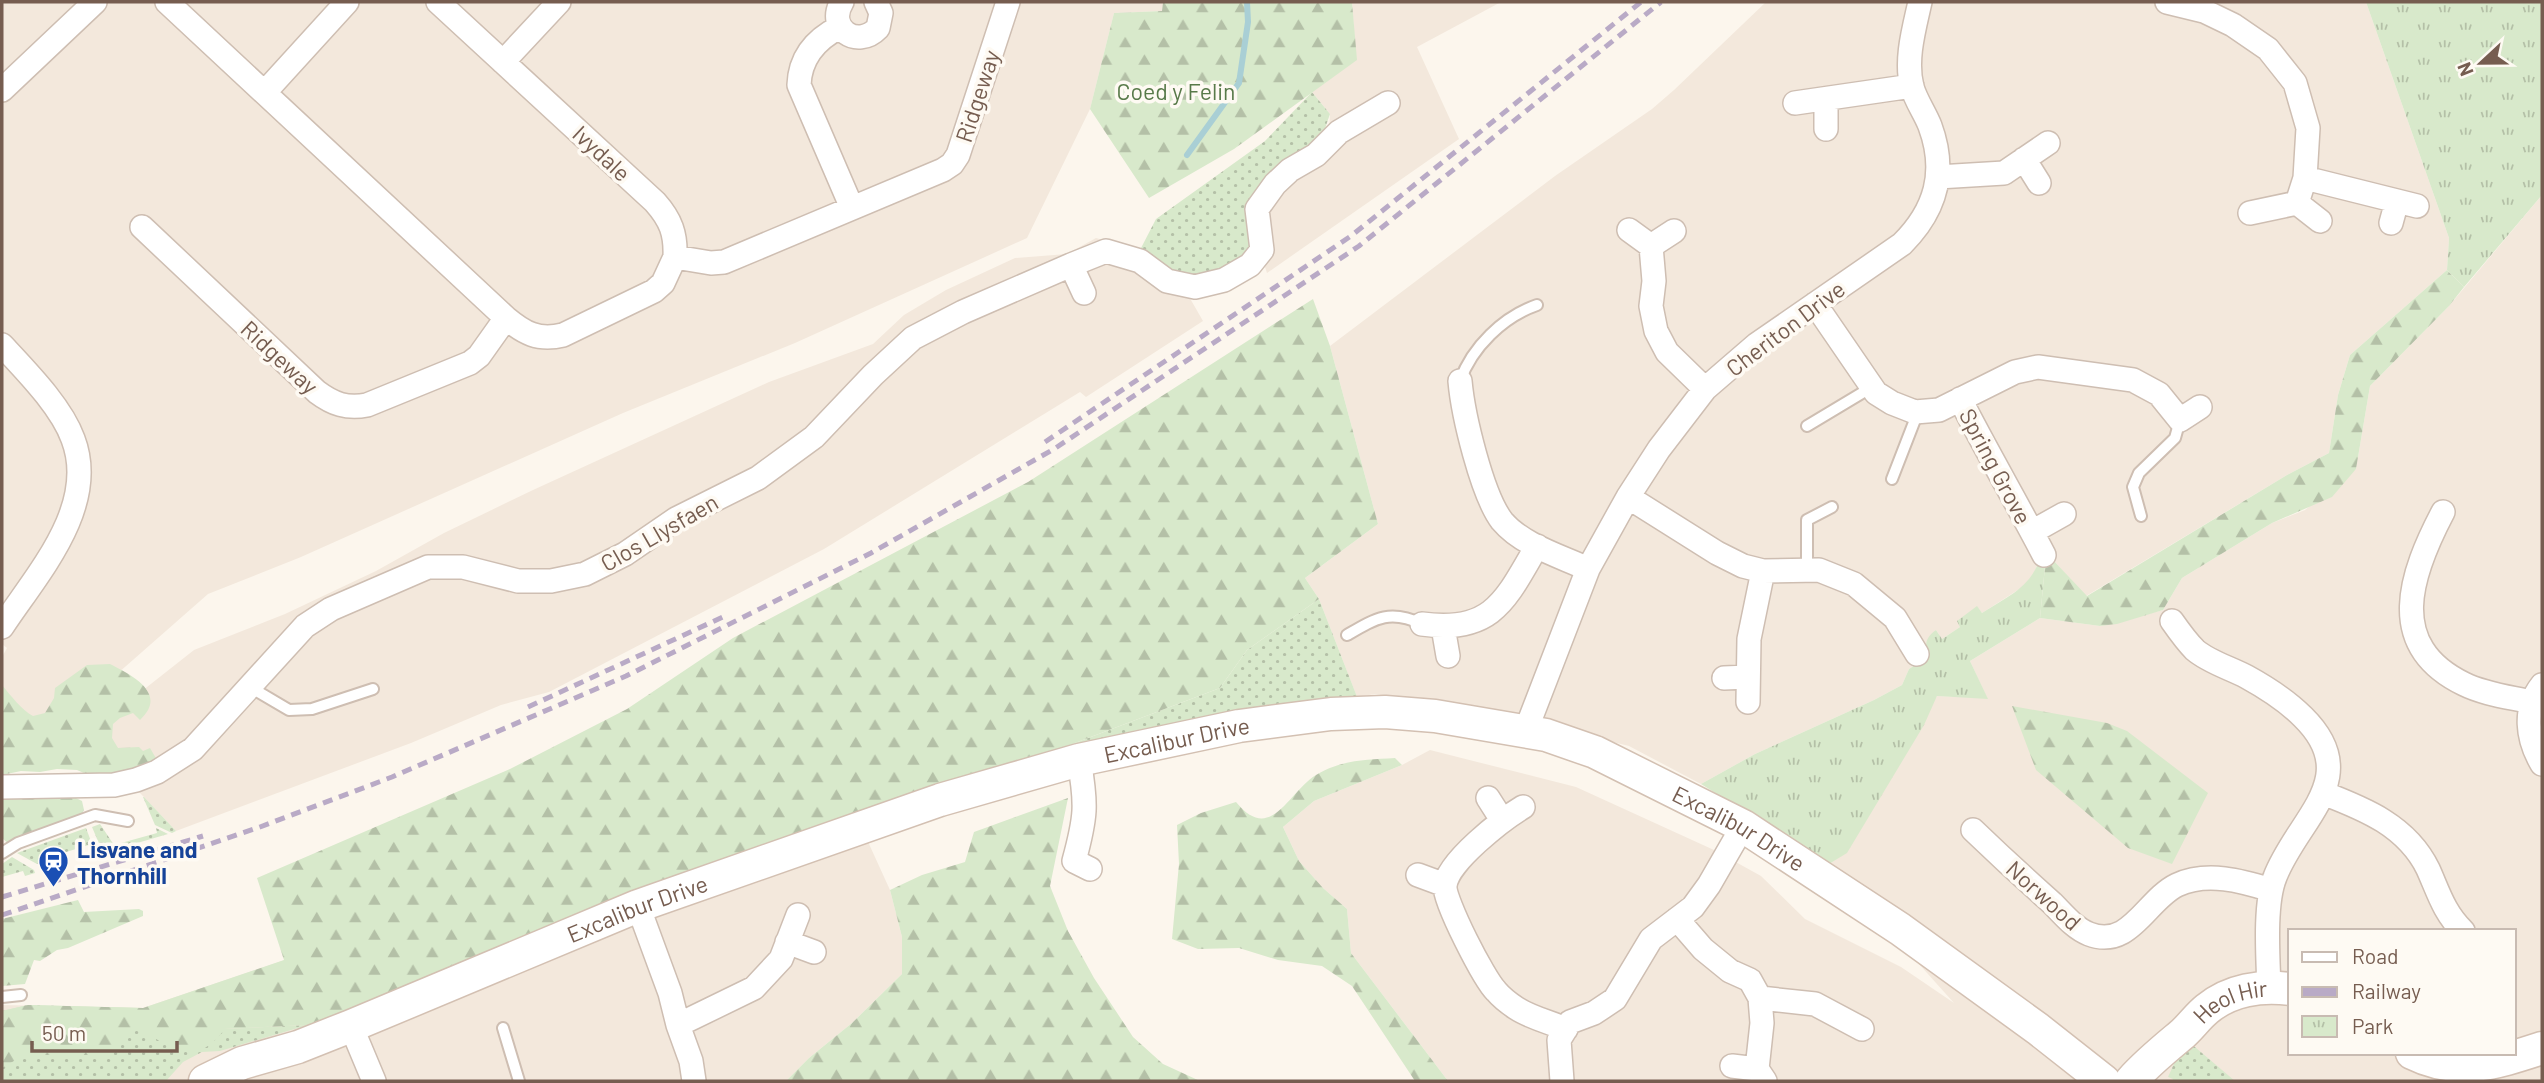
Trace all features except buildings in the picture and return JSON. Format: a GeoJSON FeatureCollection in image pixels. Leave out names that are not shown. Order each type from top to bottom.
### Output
{"type":"FeatureCollection","features":[{"type":"Feature","properties":{"kind":"street"},"geometry":{"type":"LineString","coordinates":[[2,90],[95,2]]}},
{"type":"Feature","properties":{"kind":"street"},"geometry":{"type":"LineString","coordinates":[[167,2],[523,332],[536,337],[563,335],[654,291],[663,283],[675,257]]}},
{"type":"Feature","properties":{"kind":"street"},"geometry":{"type":"LineString","coordinates":[[265,92],[347,2]]}},
{"type":"Feature","properties":{"kind":"street","name":"Ivydale"},"geometry":{"type":"LineString","coordinates":[[438,2],[666,214],[676,238],[675,257]]}},
{"type":"Feature","properties":{"kind":"street"},"geometry":{"type":"LineString","coordinates":[[503,62],[559,2]]}},
{"type":"Feature","properties":{"kind":"street"},"geometry":{"type":"LineString","coordinates":[[842,2],[837,12],[840,27],[852,37],[865,37],[872,33],[881,20],[876,2]]}},
{"type":"Feature","properties":{"kind":"street","name":"Ridgeway"},"geometry":{"type":"LineString","coordinates":[[675,257],[711,263],[724,262],[952,164],[958,155],[1008,2]]}},
{"type":"Feature","properties":{"kind":"street","name":"Cheriton Drive"},"geometry":{"type":"LineString","coordinates":[[1526,730],[1588,569],[1628,496],[1659,449],[1706,389],[1756,345],[1902,244],[1918,228],[1932,202],[1938,177],[1937,153],[1930,126],[1912,86],[1909,60],[1920,2]]}},
{"type":"Feature","properties":{"kind":"street"},"geometry":{"type":"LineString","coordinates":[[2167,2],[2206,7],[2268,49],[2295,83],[2308,128],[2305,178],[2297,203]]}},
{"type":"Feature","properties":{"kind":"street"},"geometry":{"type":"LineString","coordinates":[[840,27],[813,46],[799,72],[799,85],[852,208]]}},
{"type":"Feature","properties":{"kind":"street"},"geometry":{"type":"LineString","coordinates":[[1795,103],[1912,86]]}},
{"type":"Feature","properties":{"kind":"street"},"geometry":{"type":"LineString","coordinates":[[1826,99],[1826,129]]}},
{"type":"Feature","properties":{"kind":"street","name":"Clos Llysfaen"},"geometry":{"type":"LineString","coordinates":[[2,787],[114,785],[148,776],[193,749],[305,626],[331,609],[428,567],[463,567],[518,581],[551,581],[585,573],[625,555],[676,519],[758,478],[814,437],[873,374],[913,338],[963,312],[1071,265],[1106,251],[1140,261],[1167,281],[1195,287],[1224,280],[1250,265],[1262,250],[1256,209],[1275,184],[1290,170],[1316,155],[1339,132],[1388,103]]}},
{"type":"Feature","properties":{"kind":"street"},"geometry":{"type":"LineString","coordinates":[[1938,177],[2004,173],[2048,143]]}},
{"type":"Feature","properties":{"kind":"street"},"geometry":{"type":"LineString","coordinates":[[2024,159],[2039,183]]}},
{"type":"Feature","properties":{"kind":"street"},"geometry":{"type":"LineString","coordinates":[[2305,178],[2407,203],[2391,223]]}},
{"type":"Feature","properties":{"kind":"street"},"geometry":{"type":"LineString","coordinates":[[2250,213],[2297,203]]}},
{"type":"Feature","properties":{"kind":"street"},"geometry":{"type":"LineString","coordinates":[[2297,203],[2320,221]]}},
{"type":"Feature","properties":{"kind":"street","name":"Ridgeway"},"geometry":{"type":"LineString","coordinates":[[142,227],[317,392],[341,406],[355,408],[367,405],[470,363],[479,356],[506,318]]}},
{"type":"Feature","properties":{"kind":"street"},"geometry":{"type":"LineString","coordinates":[[1629,230],[1651,246],[1654,281],[1651,306],[1656,331],[1667,352],[1706,389]]}},
{"type":"Feature","properties":{"kind":"street"},"geometry":{"type":"LineString","coordinates":[[1651,246],[1674,231]]}},
{"type":"Feature","properties":{"kind":"street"},"geometry":{"type":"LineString","coordinates":[[1071,265],[1084,293]]}},
{"type":"Feature","properties":{"kind":"street"},"geometry":{"type":"LineString","coordinates":[[1815,303],[1876,393],[1892,403],[1918,412]]}},
{"type":"Feature","properties":{"kind":"street"},"geometry":{"type":"LineString","coordinates":[[2,345],[35,382],[73,438],[78,459],[79,482],[76,502],[60,539],[2,628]]}},
{"type":"Feature","properties":{"kind":"street","name":"Spring Grove"},"geometry":{"type":"LineString","coordinates":[[1918,412],[1939,410],[2015,372],[2038,367],[2133,380],[2159,394],[2180,420]]}},
{"type":"Feature","properties":{"kind":"street"},"geometry":{"type":"LineString","coordinates":[[1460,381],[1482,482],[1489,500],[1503,522],[1537,546],[1588,569]]}},
{"type":"Feature","properties":{"kind":"street","name":"Spring Grove"},"geometry":{"type":"LineString","coordinates":[[1961,399],[1990,458],[2044,555]]}},
{"type":"Feature","properties":{"kind":"street"},"geometry":{"type":"LineString","coordinates":[[2180,420],[2200,407]]}},
{"type":"Feature","properties":{"kind":"street"},"geometry":{"type":"LineString","coordinates":[[1628,496],[1717,553],[1743,566],[1763,571],[1819,570],[1854,584],[1878,601],[1895,618],[1914,626],[1917,654]]}},
{"type":"Feature","properties":{"kind":"street"},"geometry":{"type":"LineString","coordinates":[[2443,512],[2420,559],[2411,594],[2414,629],[2420,644],[2440,669],[2465,684],[2537,694],[2529,716],[2532,743],[2542,764]]}},
{"type":"Feature","properties":{"kind":"street","name":"Spring Grove"},"geometry":{"type":"LineString","coordinates":[[2032,532],[2064,514]]}},
{"type":"Feature","properties":{"kind":"street"},"geometry":{"type":"LineString","coordinates":[[1448,656],[1432,626],[1465,624],[1486,616],[1505,600],[1537,546]]}},
{"type":"Feature","properties":{"kind":"street"},"geometry":{"type":"LineString","coordinates":[[1748,702],[1749,639],[1763,571]]}},
{"type":"Feature","properties":{"kind":"street"},"geometry":{"type":"LineString","coordinates":[[2172,621],[2195,650],[2266,688],[2309,724],[2325,746],[2330,772],[2323,793],[2280,866],[2271,890],[2280,989]]}},
{"type":"Feature","properties":{"kind":"street"},"geometry":{"type":"LineString","coordinates":[[1724,678],[1748,677]]}},
{"type":"Feature","properties":{"kind":"street","name":"Excalibur Drive"},"geometry":{"type":"LineString","coordinates":[[205,1081],[242,1063],[298,1047],[351,1026],[638,906],[940,800],[1079,760],[1239,726],[1331,713],[1385,712],[1526,730],[1595,752],[1743,826],[1900,929],[2038,1028],[2104,1081]]}},
{"type":"Feature","properties":{"kind":"street"},"geometry":{"type":"LineString","coordinates":[[1079,760],[1086,796],[1086,816],[1074,861],[1090,869]]}},
{"type":"Feature","properties":{"kind":"street"},"geometry":{"type":"LineString","coordinates":[[2323,793],[2373,814],[2400,833],[2422,858],[2446,910],[2461,929]]}},
{"type":"Feature","properties":{"kind":"street"},"geometry":{"type":"LineString","coordinates":[[1488,798],[1502,821]]}},
{"type":"Feature","properties":{"kind":"street"},"geometry":{"type":"LineString","coordinates":[[1523,807],[1474,845],[1451,873],[1445,885],[1450,909],[1494,991],[1518,1009],[1566,1028]]}},
{"type":"Feature","properties":{"kind":"street"},"geometry":{"type":"LineString","coordinates":[[1562,1081],[1559,1040],[1570,1022],[1594,1013],[1615,999],[1651,939],[1693,907],[1743,826]]}},
{"type":"Feature","properties":{"kind":"street","name":"Norwood"},"geometry":{"type":"LineString","coordinates":[[1973,830],[2079,928],[2102,937],[2128,930],[2164,894],[2177,885],[2192,880],[2226,879],[2271,890]]}},
{"type":"Feature","properties":{"kind":"street"},"geometry":{"type":"LineString","coordinates":[[1418,875],[1445,885]]}},
{"type":"Feature","properties":{"kind":"street"},"geometry":{"type":"LineString","coordinates":[[638,906],[670,993],[691,1061],[694,1081]]}},
{"type":"Feature","properties":{"kind":"street"},"geometry":{"type":"LineString","coordinates":[[678,1026],[754,988],[781,959],[798,915]]}},
{"type":"Feature","properties":{"kind":"street"},"geometry":{"type":"LineString","coordinates":[[1677,919],[1703,949],[1730,971],[1750,980],[1760,998],[1761,1075],[1732,1066]]}},
{"type":"Feature","properties":{"kind":"street"},"geometry":{"type":"LineString","coordinates":[[787,942],[814,952]]}},
{"type":"Feature","properties":{"kind":"street","name":"Heol Hir"},"geometry":{"type":"LineString","coordinates":[[2131,1081],[2195,1019],[2219,1000],[2242,991],[2280,989]]}},
{"type":"Feature","properties":{"kind":"street"},"geometry":{"type":"LineString","coordinates":[[1760,998],[1815,1004],[1862,1030]]}},
{"type":"Feature","properties":{"kind":"street"},"geometry":{"type":"LineString","coordinates":[[351,1026],[374,1081]]}},
{"type":"Feature","properties":{"kind":"street","name":"Heol Hir"},"geometry":{"type":"LineString","coordinates":[[2157,1081],[2174,1054],[2181,1035]]}},
{"type":"Feature","properties":{"kind":"street"},"geometry":{"type":"LineString","coordinates":[[2417,1055],[2438,1064],[2463,1067],[2505,1060],[2542,1048]]}},
{"type":"Feature","properties":{"kind":"lane"},"geometry":{"type":"LineString","coordinates":[[1460,381],[1466,366],[1497,328],[1522,311],[1537,305]]}},
{"type":"Feature","properties":{"kind":"lane"},"geometry":{"type":"LineString","coordinates":[[1807,426],[1872,387]]}},
{"type":"Feature","properties":{"kind":"lane"},"geometry":{"type":"LineString","coordinates":[[1892,479],[1918,412]]}},
{"type":"Feature","properties":{"kind":"lane"},"geometry":{"type":"LineString","coordinates":[[2141,516],[2133,487],[2139,473],[2175,438],[2180,420]]}},
{"type":"Feature","properties":{"kind":"lane"},"geometry":{"type":"LineString","coordinates":[[1807,569],[1807,520],[1832,507]]}},
{"type":"Feature","properties":{"kind":"lane"},"geometry":{"type":"LineString","coordinates":[[1348,635],[1371,621],[1392,615],[1432,626]]}},
{"type":"Feature","properties":{"kind":"lane"},"geometry":{"type":"LineString","coordinates":[[250,687],[289,710],[312,709],[373,690]]}},
{"type":"Feature","properties":{"kind":"lane"},"geometry":{"type":"LineString","coordinates":[[2,853],[18,843],[95,815],[128,821]]}},
{"type":"Feature","properties":{"kind":"lane"},"geometry":{"type":"LineString","coordinates":[[2,997],[21,995]]}},
{"type":"Feature","properties":{"kind":"lane"},"geometry":{"type":"LineString","coordinates":[[503,1028],[519,1081]]}},
{"type":"Feature","properties":{"kind":"shaded area"},"geometry":{"type":"Polygon","coordinates":[[[2,2],[1163,2],[1162,11],[1114,13],[1090,109],[1027,238],[795,343],[623,413],[301,557],[208,594],[43,739],[2,694],[2,657],[7,648],[2,644],[2,2]]]}},
{"type":"Feature","properties":{"kind":"shaded area"},"geometry":{"type":"Polygon","coordinates":[[[1352,2],[1501,2],[1417,47],[1459,139],[1267,273],[1254,234],[1257,197],[1329,132],[1330,114],[1312,92],[1356,60],[1352,2]]]}},
{"type":"Feature","properties":{"kind":"shaded area"},"geometry":{"type":"Polygon","coordinates":[[[1766,2],[2366,2],[2449,238],[2447,270],[2350,355],[2338,395],[2329,453],[2287,475],[2086,596],[2053,560],[2045,566],[2037,566],[2031,580],[2021,588],[1982,613],[1977,607],[1960,627],[1942,639],[1936,630],[1927,657],[1909,669],[1902,685],[1755,754],[1701,784],[1629,746],[1481,709],[1375,694],[1357,697],[1319,599],[1305,578],[1378,524],[1330,346],[1555,176],[1652,109],[1766,2]]]}},
{"type":"Feature","properties":{"kind":"shaded area"},"geometry":{"type":"Polygon","coordinates":[[[2542,195],[2542,1081],[1448,1081],[1351,953],[1347,909],[1323,888],[1299,861],[1283,827],[1314,801],[1402,765],[1430,750],[1576,787],[1714,850],[1761,876],[1805,919],[1901,967],[1954,1003],[1829,864],[1847,852],[1937,696],[1987,698],[1970,661],[2040,618],[2100,626],[2163,610],[2182,578],[2272,523],[2305,510],[2356,469],[2370,386],[2449,306],[2542,195]]]}},
{"type":"Feature","properties":{"kind":"shaded area"},"geometry":{"type":"Polygon","coordinates":[[[1096,238],[1140,250],[1176,274],[1203,321],[1086,397],[1080,392],[824,549],[549,692],[501,705],[411,743],[176,831],[87,737],[194,650],[285,614],[376,571],[444,533],[533,490],[769,382],[873,344],[904,315],[946,290],[1015,258],[1067,254],[1096,238]]]}},
{"type":"Feature","properties":{"kind":"shaded area"},"geometry":{"type":"Polygon","coordinates":[[[828,754],[890,890],[902,937],[902,974],[852,1023],[786,1081],[2,1081],[2,1005],[143,1008],[285,960],[828,754]]]}},
{"type":"Feature","properties":{"kind":"green space","name":"Coed y Felin"},"geometry":{"type":"Polygon","coordinates":[[[1163,2],[1352,2],[1357,60],[1234,149],[1149,198],[1090,109],[1114,13],[1162,11],[1163,2]]]}},
{"type":"Feature","properties":{"kind":"green space"},"geometry":{"type":"Polygon","coordinates":[[[2366,2],[2542,2],[2542,195],[2464,287],[2447,270],[2449,238],[2366,2]]]}},
{"type":"Feature","properties":{"kind":"green space"},"geometry":{"type":"Polygon","coordinates":[[[1312,92],[1330,114],[1320,143],[1257,209],[1262,250],[1224,280],[1176,274],[1140,250],[1156,219],[1265,141],[1312,92]]]}},
{"type":"Feature","properties":{"kind":"green space"},"geometry":{"type":"Polygon","coordinates":[[[2447,270],[2464,287],[2449,306],[2370,386],[2356,469],[2332,497],[2272,523],[2182,578],[2163,610],[2117,624],[2100,626],[2040,618],[2045,566],[2053,560],[2087,596],[2287,475],[2329,453],[2338,395],[2350,355],[2447,270]]]}},
{"type":"Feature","properties":{"kind":"green space"},"geometry":{"type":"Polygon","coordinates":[[[1313,299],[1330,346],[1378,524],[1305,578],[1319,599],[1247,650],[1220,688],[1030,760],[635,896],[308,1025],[225,1029],[214,1042],[193,1052],[173,1048],[137,1029],[104,1055],[24,1055],[2,1068],[2,1011],[28,1005],[143,1008],[284,960],[257,878],[510,769],[627,709],[733,638],[1028,482],[1313,299]]]}},
{"type":"Feature","properties":{"kind":"green space"},"geometry":{"type":"Polygon","coordinates":[[[2037,566],[2045,566],[2040,618],[1970,661],[1988,699],[1937,696],[1924,725],[1847,853],[1829,864],[1701,784],[1755,754],[1902,685],[1909,669],[1927,657],[1927,642],[1932,633],[1936,630],[1942,639],[1960,627],[1957,621],[1977,606],[1982,613],[2020,588],[2037,566]]]}},
{"type":"Feature","properties":{"kind":"green space"},"geometry":{"type":"Polygon","coordinates":[[[1319,599],[1361,707],[1030,760],[1220,688],[1247,650],[1319,599]]]}},
{"type":"Feature","properties":{"kind":"green space"},"geometry":{"type":"Polygon","coordinates":[[[110,664],[144,686],[150,701],[148,710],[140,720],[133,713],[113,724],[112,738],[118,748],[139,747],[143,751],[150,748],[157,760],[120,776],[93,777],[77,770],[57,769],[2,775],[2,685],[33,716],[45,713],[54,698],[55,688],[87,665],[110,664]]]}},
{"type":"Feature","properties":{"kind":"green space"},"geometry":{"type":"Polygon","coordinates":[[[2012,706],[2107,723],[2127,731],[2208,793],[2172,864],[2128,848],[2036,770],[2012,706]]]}},
{"type":"Feature","properties":{"kind":"green space"},"geometry":{"type":"Polygon","coordinates":[[[1395,758],[1402,765],[1314,801],[1283,827],[1299,861],[1323,888],[1347,909],[1351,953],[1448,1081],[1415,1081],[1352,986],[1322,966],[1278,960],[1239,948],[1198,949],[1172,939],[1179,864],[1177,825],[1201,813],[1236,802],[1248,814],[1259,818],[1269,817],[1279,811],[1306,783],[1326,770],[1355,761],[1395,758]]]}},
{"type":"Feature","properties":{"kind":"green space"},"geometry":{"type":"Polygon","coordinates":[[[2,797],[74,797],[82,801],[84,810],[80,816],[10,845],[2,838],[2,797]]]}},
{"type":"Feature","properties":{"kind":"green space"},"geometry":{"type":"Polygon","coordinates":[[[143,797],[176,831],[172,833],[155,825],[143,797]]]}},
{"type":"Feature","properties":{"kind":"green space"},"geometry":{"type":"Polygon","coordinates":[[[1068,798],[1050,886],[1068,931],[1094,978],[1133,1037],[1163,1064],[1200,1081],[786,1081],[852,1023],[902,974],[902,937],[890,890],[922,875],[965,862],[974,832],[1068,798]]]}},
{"type":"Feature","properties":{"kind":"green space"},"geometry":{"type":"Polygon","coordinates":[[[100,824],[114,845],[157,833],[156,828],[168,834],[103,853],[92,827],[100,824]]]}},
{"type":"Feature","properties":{"kind":"green space"},"geometry":{"type":"Polygon","coordinates":[[[86,828],[92,844],[63,853],[66,864],[54,868],[51,858],[37,864],[17,853],[86,828]]]}},
{"type":"Feature","properties":{"kind":"green space"},"geometry":{"type":"Polygon","coordinates":[[[12,857],[35,873],[25,876],[23,871],[2,877],[2,864],[12,857]]]}},
{"type":"Feature","properties":{"kind":"green space"},"geometry":{"type":"Polygon","coordinates":[[[78,900],[84,912],[139,909],[143,911],[143,916],[68,948],[57,950],[40,961],[34,960],[25,984],[2,986],[2,919],[78,900]]]}},
{"type":"Feature","properties":{"kind":"green space"},"geometry":{"type":"Polygon","coordinates":[[[28,1005],[143,1008],[225,1029],[308,1025],[220,1051],[202,1052],[183,1062],[166,1081],[2,1081],[2,1011],[28,1005]]]}},
{"type":"Feature","properties":{"kind":"green space"},"geometry":{"type":"Polygon","coordinates":[[[2189,1042],[2235,1081],[2172,1081],[2173,1079],[2168,1077],[2177,1057],[2189,1042]]]}},
{"type":"Feature","properties":{"kind":"waterway"},"geometry":{"type":"LineString","coordinates":[[1187,155],[1239,83],[1248,22],[1247,2]]}},
{"type":"Feature","properties":{"kind":"railway"},"geometry":{"type":"LineString","coordinates":[[1045,442],[1351,236],[1641,2]]}},
{"type":"Feature","properties":{"kind":"railway"},"geometry":{"type":"LineString","coordinates":[[2,915],[260,827],[392,777],[626,676],[871,553],[1054,449],[1359,246],[1661,2]]}},
{"type":"Feature","properties":{"kind":"railway"},"geometry":{"type":"LineString","coordinates":[[528,707],[725,616]]}},
{"type":"Feature","properties":{"kind":"railway"},"geometry":{"type":"LineString","coordinates":[[2,897],[203,836]]}},
{"type":"Feature","properties":{"kind":"place","name":"Lisvane and Thornhill"},"geometry":{"type":"Point","coordinates":[54,889]}}]}
